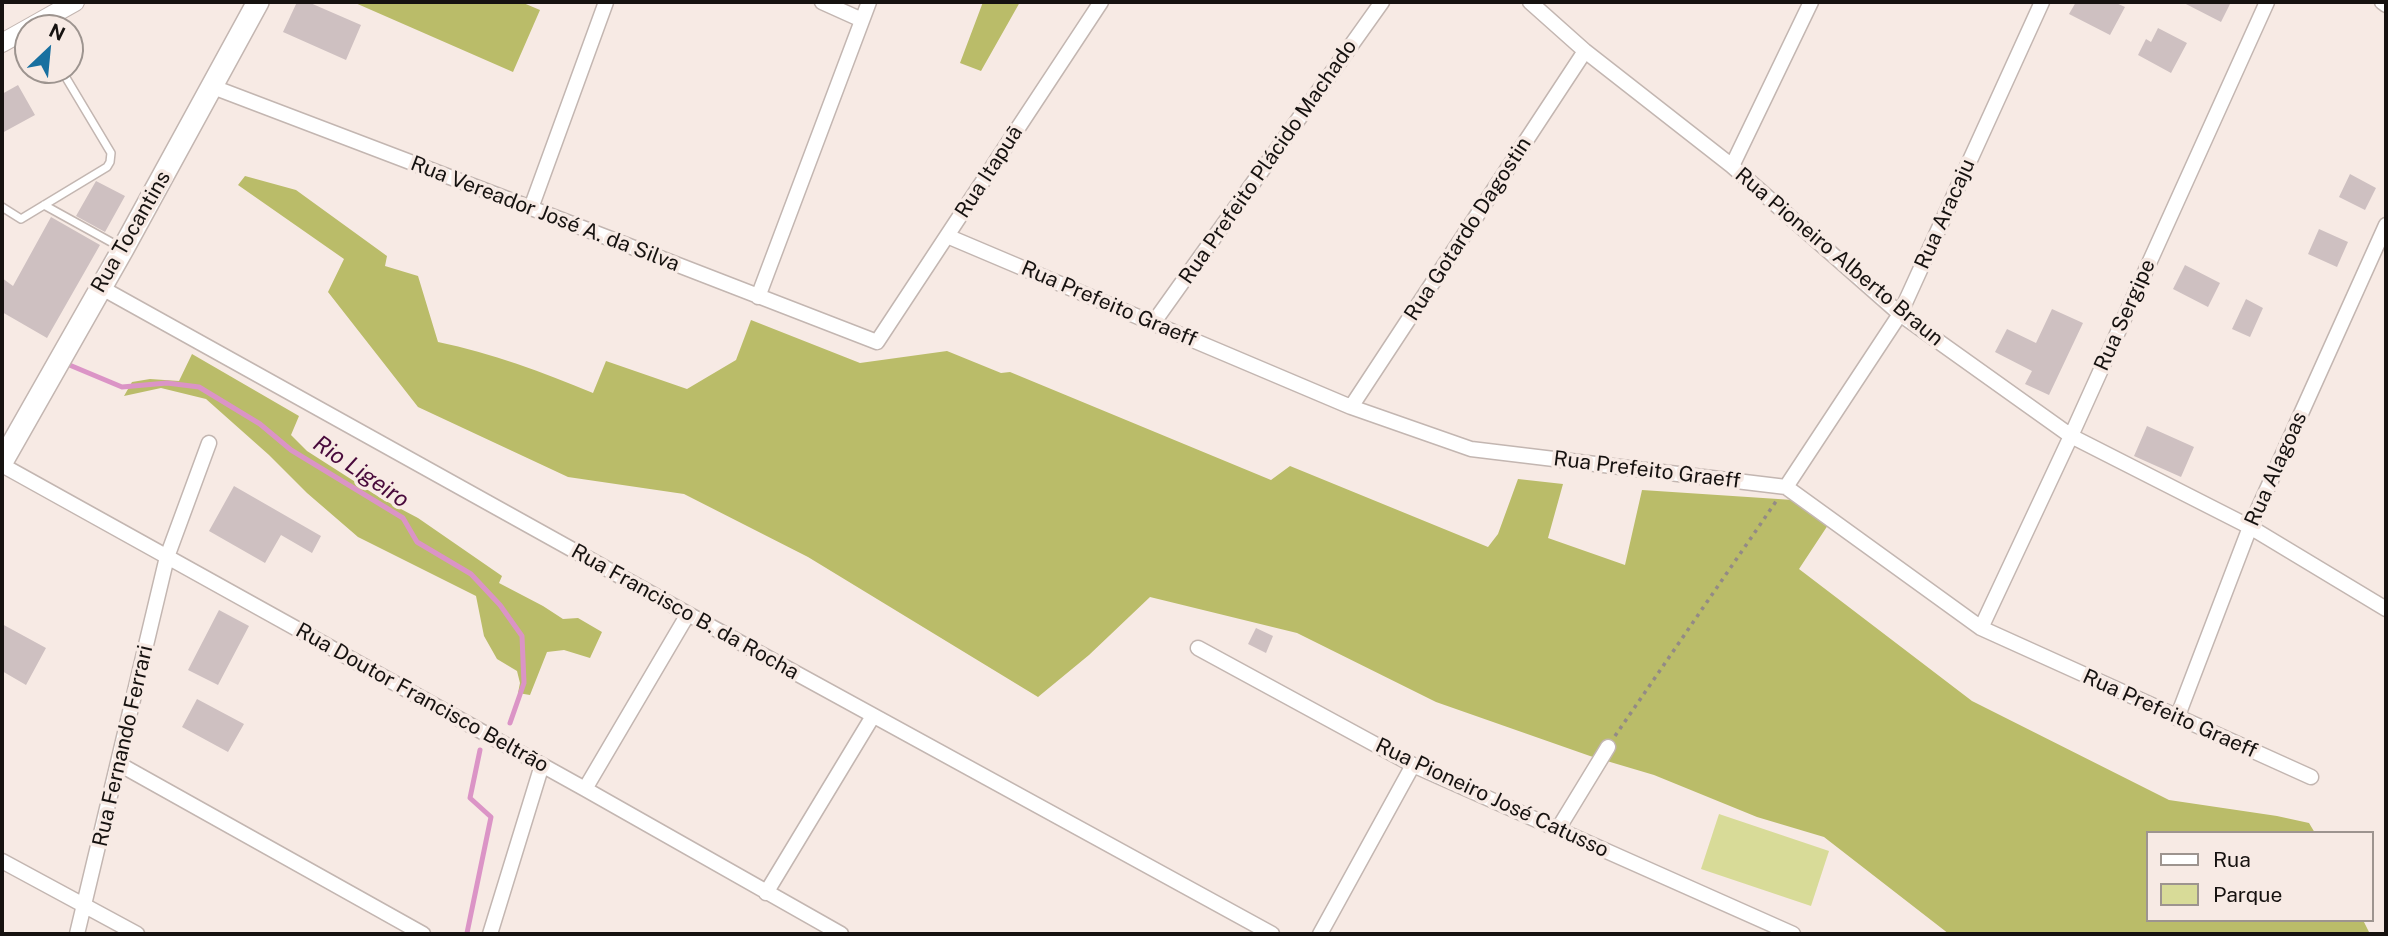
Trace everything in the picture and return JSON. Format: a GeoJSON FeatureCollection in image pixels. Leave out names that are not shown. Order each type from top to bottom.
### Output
{"type":"FeatureCollection","features":[{"type":"Feature","properties":{"kind":"main road","name":"Rua Tocantins"},"geometry":{"type":"LineString","coordinates":[[2,463],[258,2]]}},
{"type":"Feature","properties":{"kind":"street"},"geometry":{"type":"LineString","coordinates":[[2,43],[75,2]]}},
{"type":"Feature","properties":{"kind":"street"},"geometry":{"type":"LineString","coordinates":[[531,208],[606,2]]}},
{"type":"Feature","properties":{"kind":"street"},"geometry":{"type":"LineString","coordinates":[[822,2],[862,20]]}},
{"type":"Feature","properties":{"kind":"street"},"geometry":{"type":"LineString","coordinates":[[758,297],[869,2]]}},
{"type":"Feature","properties":{"kind":"street","name":"Rua Itapuã"},"geometry":{"type":"LineString","coordinates":[[877,342],[1101,2]]}},
{"type":"Feature","properties":{"kind":"street","name":"Rua Prefeito Plácido Machado"},"geometry":{"type":"LineString","coordinates":[[1154,322],[1382,2]]}},
{"type":"Feature","properties":{"kind":"street","name":"Rua Pioneiro Alberto Braun"},"geometry":{"type":"LineString","coordinates":[[1530,2],[1585,51],[1732,166],[1900,314],[2071,436],[2250,527],[2386,609]]}},
{"type":"Feature","properties":{"kind":"street"},"geometry":{"type":"LineString","coordinates":[[1732,166],[1811,2]]}},
{"type":"Feature","properties":{"kind":"street","name":"Rua Aracaju"},"geometry":{"type":"LineString","coordinates":[[1786,487],[1900,314],[2042,2]]}},
{"type":"Feature","properties":{"kind":"street","name":"Rua Sergipe"},"geometry":{"type":"LineString","coordinates":[[1981,628],[2267,2]]}},
{"type":"Feature","properties":{"kind":"street"},"geometry":{"type":"LineString","coordinates":[[2382,2],[2386,5]]}},
{"type":"Feature","properties":{"kind":"street","name":"Rua Gotardo Dagostin"},"geometry":{"type":"LineString","coordinates":[[1351,407],[1585,51]]}},
{"type":"Feature","properties":{"kind":"street","name":"Rua Vereador José A. da Silva"},"geometry":{"type":"LineString","coordinates":[[212,87],[877,342]]}},
{"type":"Feature","properties":{"kind":"street","name":"Rua Alagoas"},"geometry":{"type":"LineString","coordinates":[[2177,718],[2250,527],[2386,225]]}},
{"type":"Feature","properties":{"kind":"street","name":"Rua Prefeito Graeff"},"geometry":{"type":"LineString","coordinates":[[947,236],[1351,407],[1471,449],[1786,487],[1981,628],[2311,777]]}},
{"type":"Feature","properties":{"kind":"street","name":"Rua Francisco B. da Rocha"},"geometry":{"type":"LineString","coordinates":[[100,287],[1272,934]]}},
{"type":"Feature","properties":{"kind":"street","name":"Rua Fernando Ferrari"},"geometry":{"type":"LineString","coordinates":[[78,934],[167,557],[209,443]]}},
{"type":"Feature","properties":{"kind":"street","name":"Rua Doutor Francisco Beltrão"},"geometry":{"type":"LineString","coordinates":[[2,463],[841,934]]}},
{"type":"Feature","properties":{"kind":"street"},"geometry":{"type":"LineString","coordinates":[[585,789],[688,614]]}},
{"type":"Feature","properties":{"kind":"street","name":"Rua Pioneiro José Catusso"},"geometry":{"type":"LineString","coordinates":[[1198,648],[1413,765],[1793,934]]}},
{"type":"Feature","properties":{"kind":"street"},"geometry":{"type":"LineString","coordinates":[[766,893],[873,716]]}},
{"type":"Feature","properties":{"kind":"street"},"geometry":{"type":"LineString","coordinates":[[1558,829],[1608,747]]}},
{"type":"Feature","properties":{"kind":"street"},"geometry":{"type":"LineString","coordinates":[[119,764],[423,934]]}},
{"type":"Feature","properties":{"kind":"street"},"geometry":{"type":"LineString","coordinates":[[490,934],[542,765]]}},
{"type":"Feature","properties":{"kind":"street"},"geometry":{"type":"LineString","coordinates":[[1320,934],[1413,765]]}},
{"type":"Feature","properties":{"kind":"street"},"geometry":{"type":"LineString","coordinates":[[2,861],[136,934]]}},
{"type":"Feature","properties":{"kind":"lane"},"geometry":{"type":"LineString","coordinates":[[2,207],[21,219],[107,167],[110,162],[111,153],[70,84]]}},
{"type":"Feature","properties":{"kind":"lane"},"geometry":{"type":"LineString","coordinates":[[44,205],[123,248]]}},
{"type":"Feature","properties":{"kind":"path"},"geometry":{"type":"LineString","coordinates":[[1608,747],[1786,487]]}},
{"type":"Feature","properties":{"kind":"green space"},"geometry":{"type":"Polygon","coordinates":[[[353,2],[521,2],[540,10],[513,72],[353,2]]]}},
{"type":"Feature","properties":{"kind":"green space"},"geometry":{"type":"Polygon","coordinates":[[[983,2],[1020,2],[981,71],[960,63],[983,2]]]}},
{"type":"Feature","properties":{"kind":"green space"},"geometry":{"type":"Polygon","coordinates":[[[245,176],[296,190],[387,256],[385,266],[418,276],[438,342],[517,364],[593,393],[606,361],[687,389],[736,360],[751,320],[860,363],[947,351],[1001,373],[1010,372],[1271,480],[1290,466],[1488,547],[1498,534],[1518,479],[1563,484],[1548,538],[1625,565],[1642,490],[1793,500],[1828,525],[1799,569],[1972,701],[2169,800],[2277,816],[2309,823],[2314,831],[2146,831],[2146,922],[2364,922],[2370,934],[1949,934],[1824,837],[1757,817],[1654,775],[1590,756],[1436,702],[1297,633],[1150,597],[1089,655],[1038,697],[808,557],[684,494],[568,477],[418,407],[328,292],[344,259],[238,185],[245,176]]]}},
{"type":"Feature","properties":{"kind":"green space"},"geometry":{"type":"Polygon","coordinates":[[[192,354],[299,416],[291,435],[307,451],[382,499],[418,518],[502,576],[499,583],[563,619],[578,618],[602,632],[590,658],[564,650],[547,652],[530,695],[518,693],[520,683],[517,671],[497,659],[484,636],[476,596],[358,537],[206,399],[161,388],[124,396],[132,382],[150,379],[179,381],[192,354]]]}},
{"type":"Feature","properties":{"kind":"green space"},"geometry":{"type":"Polygon","coordinates":[[[1719,814],[1829,851],[1811,906],[1701,869],[1719,814]]]}},
{"type":"Feature","properties":{"kind":"building"},"geometry":{"type":"Polygon","coordinates":[[[297,2],[308,2],[361,25],[346,60],[283,32],[297,2]]]}},
{"type":"Feature","properties":{"kind":"building"},"geometry":{"type":"Polygon","coordinates":[[[2076,2],[2114,2],[2125,7],[2110,35],[2069,14],[2076,2]]]}},
{"type":"Feature","properties":{"kind":"building"},"geometry":{"type":"Polygon","coordinates":[[[2182,2],[2231,2],[2221,22],[2182,2]]]}},
{"type":"Feature","properties":{"kind":"building"},"geometry":{"type":"Polygon","coordinates":[[[2158,28],[2187,43],[2171,73],[2138,55],[2146,39],[2151,42],[2158,28]]]}},
{"type":"Feature","properties":{"kind":"building"},"geometry":{"type":"Polygon","coordinates":[[[18,85],[35,115],[2,133],[2,94],[18,85]]]}},
{"type":"Feature","properties":{"kind":"building"},"geometry":{"type":"Polygon","coordinates":[[[2350,174],[2376,188],[2365,210],[2339,197],[2350,174]]]}},
{"type":"Feature","properties":{"kind":"building"},"geometry":{"type":"Polygon","coordinates":[[[96,181],[125,196],[105,232],[76,216],[96,181]]]}},
{"type":"Feature","properties":{"kind":"building"},"geometry":{"type":"Polygon","coordinates":[[[51,217],[100,245],[47,338],[2,312],[2,278],[13,286],[51,217]]]}},
{"type":"Feature","properties":{"kind":"building"},"geometry":{"type":"Polygon","coordinates":[[[2319,229],[2348,242],[2337,267],[2308,254],[2319,229]]]}},
{"type":"Feature","properties":{"kind":"building"},"geometry":{"type":"Polygon","coordinates":[[[2185,265],[2220,283],[2208,307],[2173,289],[2185,265]]]}},
{"type":"Feature","properties":{"kind":"building"},"geometry":{"type":"Polygon","coordinates":[[[2246,299],[2263,308],[2250,337],[2232,329],[2246,299]]]}},
{"type":"Feature","properties":{"kind":"building"},"geometry":{"type":"Polygon","coordinates":[[[2052,309],[2083,323],[2049,395],[2025,384],[2032,371],[1995,352],[2007,329],[2036,343],[2052,309]]]}},
{"type":"Feature","properties":{"kind":"building"},"geometry":{"type":"Polygon","coordinates":[[[2147,426],[2194,447],[2181,477],[2134,456],[2147,426]]]}},
{"type":"Feature","properties":{"kind":"building"},"geometry":{"type":"Polygon","coordinates":[[[234,486],[321,536],[312,553],[281,535],[265,563],[209,531],[234,486]]]}},
{"type":"Feature","properties":{"kind":"building"},"geometry":{"type":"Polygon","coordinates":[[[219,610],[249,626],[218,685],[188,670],[219,610]]]}},
{"type":"Feature","properties":{"kind":"building"},"geometry":{"type":"Polygon","coordinates":[[[2,624],[46,648],[26,685],[2,671],[2,624]]]}},
{"type":"Feature","properties":{"kind":"building"},"geometry":{"type":"Polygon","coordinates":[[[1256,628],[1273,636],[1266,653],[1248,644],[1256,628]]]}},
{"type":"Feature","properties":{"kind":"building"},"geometry":{"type":"Polygon","coordinates":[[[197,699],[244,724],[228,752],[182,727],[197,699]]]}},
{"type":"Feature","properties":{"kind":"waterway","name":"Rio Ligeiro"},"geometry":{"type":"LineString","coordinates":[[67,364],[122,387],[167,383],[199,387],[260,424],[291,450],[403,518],[417,542],[471,574],[500,605],[522,636],[524,683],[510,723]]}},
{"type":"Feature","properties":{"kind":"waterway","name":"Rio Ligeiro"},"geometry":{"type":"LineString","coordinates":[[467,933],[491,817],[470,798],[480,750]]}}]}
